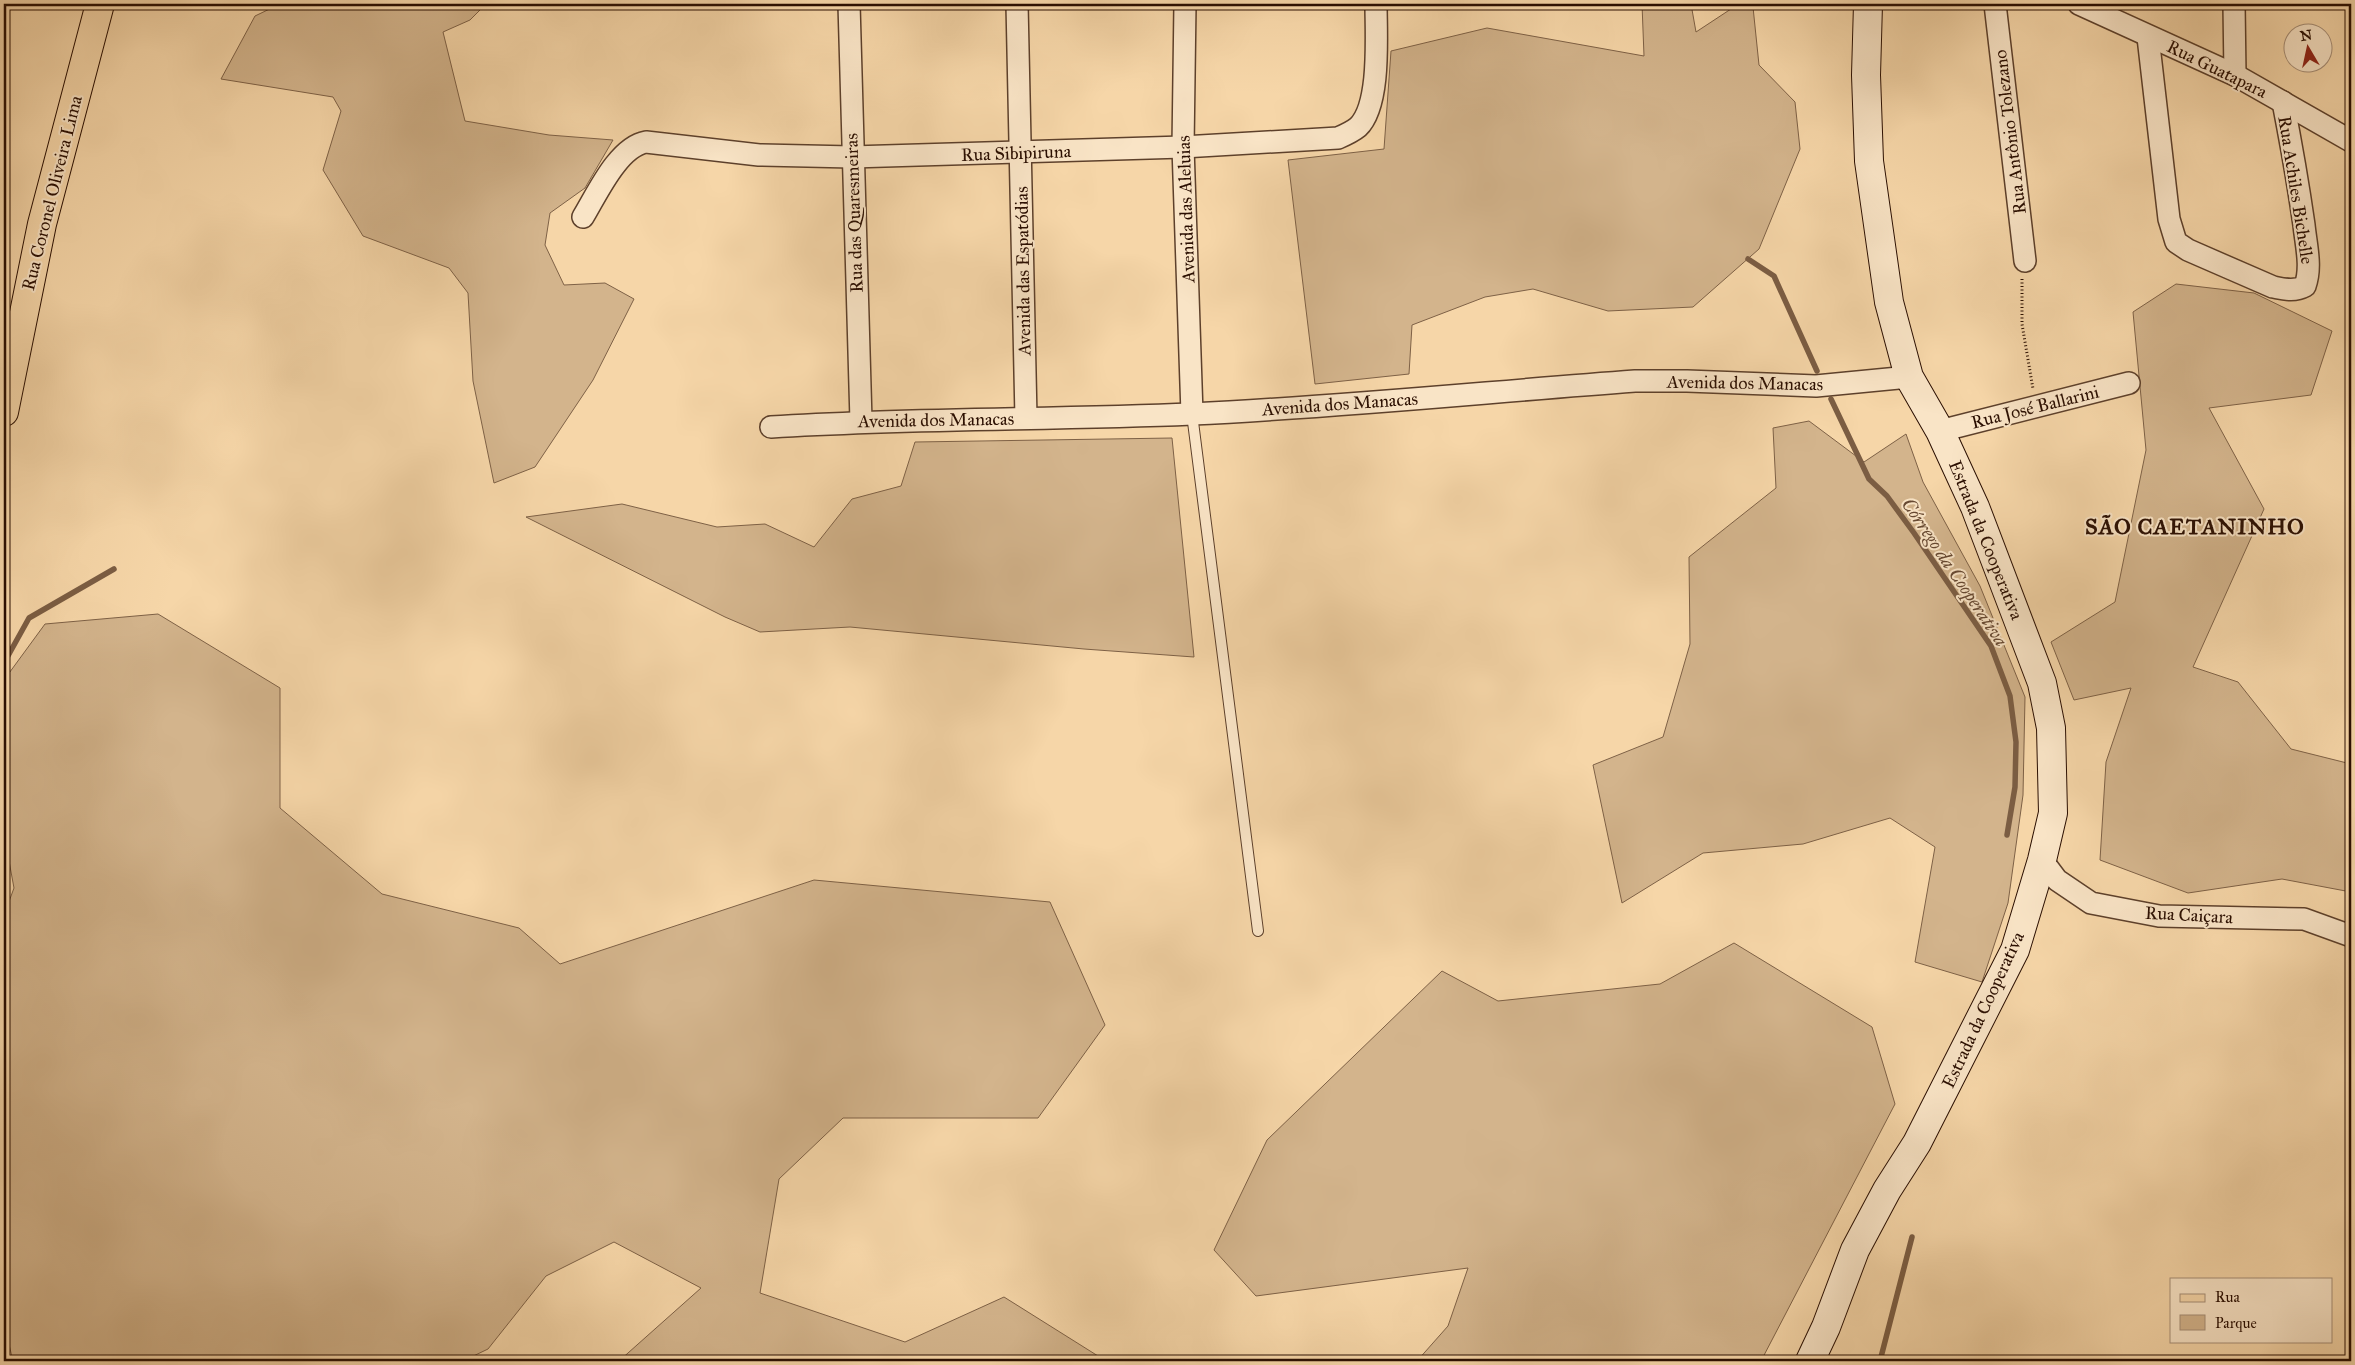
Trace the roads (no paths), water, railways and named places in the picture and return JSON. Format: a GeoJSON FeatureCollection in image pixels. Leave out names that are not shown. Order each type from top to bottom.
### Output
{"type":"FeatureCollection","features":[{"type":"Feature","properties":{"kind":"main road","name":"Rua Coronel Oliveira Lima"},"geometry":{"type":"LineString","coordinates":[[4,412],[42,224],[100,4]]}},
{"type":"Feature","properties":{"kind":"main road","name":"Estrada da Cooperativa"},"geometry":{"type":"LineString","coordinates":[[1810,1361],[1826,1327],[1855,1250],[1888,1190],[1917,1144],[2015,950],[2042,860],[2053,814],[2054,777],[2051,728],[2042,683],[1975,507],[1940,431],[1909,377],[1889,302],[1870,170],[1866,75],[1868,4]]}},
{"type":"Feature","properties":{"kind":"street","name":"Rua das Quaresmeiras"},"geometry":{"type":"LineString","coordinates":[[849,4],[861,422]]}},
{"type":"Feature","properties":{"kind":"street","name":"Avenida das Espatódias"},"geometry":{"type":"LineString","coordinates":[[1017,4],[1026,418]]}},
{"type":"Feature","properties":{"kind":"street","name":"Avenida das Aleluias"},"geometry":{"type":"LineString","coordinates":[[1185,4],[1183,147],[1192,414]]}},
{"type":"Feature","properties":{"kind":"street","name":"Rua Sibipiruna"},"geometry":{"type":"LineString","coordinates":[[583,217],[616,163],[638,144],[646,142],[759,155],[852,157],[1183,147],[1338,138],[1355,129],[1368,113],[1374,96],[1376,4]]}},
{"type":"Feature","properties":{"kind":"street","name":"Rua Antônio Tolezano"},"geometry":{"type":"LineString","coordinates":[[1996,4],[2025,261]]}},
{"type":"Feature","properties":{"kind":"street","name":"Rua Guatapara"},"geometry":{"type":"LineString","coordinates":[[2079,4],[2235,75],[2351,141]]}},
{"type":"Feature","properties":{"kind":"street"},"geometry":{"type":"LineString","coordinates":[[2234,4],[2235,75]]}},
{"type":"Feature","properties":{"kind":"street","name":"Rua Achiles Bichelle"},"geometry":{"type":"LineString","coordinates":[[2148,37],[2169,219],[2176,242],[2188,250],[2274,287],[2287,290],[2305,286],[2309,276],[2296,162],[2283,102]]}},
{"type":"Feature","properties":{"kind":"street","name":"Avenida dos Manacas"},"geometry":{"type":"LineString","coordinates":[[771,427],[861,422],[1192,414],[1300,408],[1635,381],[1816,386],[1909,377]]}},
{"type":"Feature","properties":{"kind":"street","name":"Rua José Ballarini"},"geometry":{"type":"LineString","coordinates":[[1940,431],[2129,383]]}},
{"type":"Feature","properties":{"kind":"street","name":"Rua Caiçara"},"geometry":{"type":"LineString","coordinates":[[2042,860],[2057,880],[2091,902],[2159,916],[2304,919],[2351,936]]}},
{"type":"Feature","properties":{"kind":"lane"},"geometry":{"type":"LineString","coordinates":[[1192,414],[1258,931]]}},
{"type":"Feature","properties":{"kind":"waterway","name":"Córrego da Cooperativa"},"geometry":{"type":"LineString","coordinates":[[1748,259],[1774,276],[1817,371]]}},
{"type":"Feature","properties":{"kind":"waterway","name":"Córrego da Cooperativa"},"geometry":{"type":"LineString","coordinates":[[1831,399],[1869,479],[1887,496],[1991,646],[2010,696],[2016,742],[2015,787],[2007,835]]}},
{"type":"Feature","properties":{"kind":"waterway"},"geometry":{"type":"LineString","coordinates":[[4,663],[29,618],[114,569]]}},
{"type":"Feature","properties":{"kind":"waterway","name":"Córrego da Cooperativa"},"geometry":{"type":"LineString","coordinates":[[1880,1361],[1912,1237]]}},
{"type":"Feature","properties":{"kind":"district","name":"SÃO CAETANINHO"},"geometry":{"type":"Point","coordinates":[2195,526]}}]}
